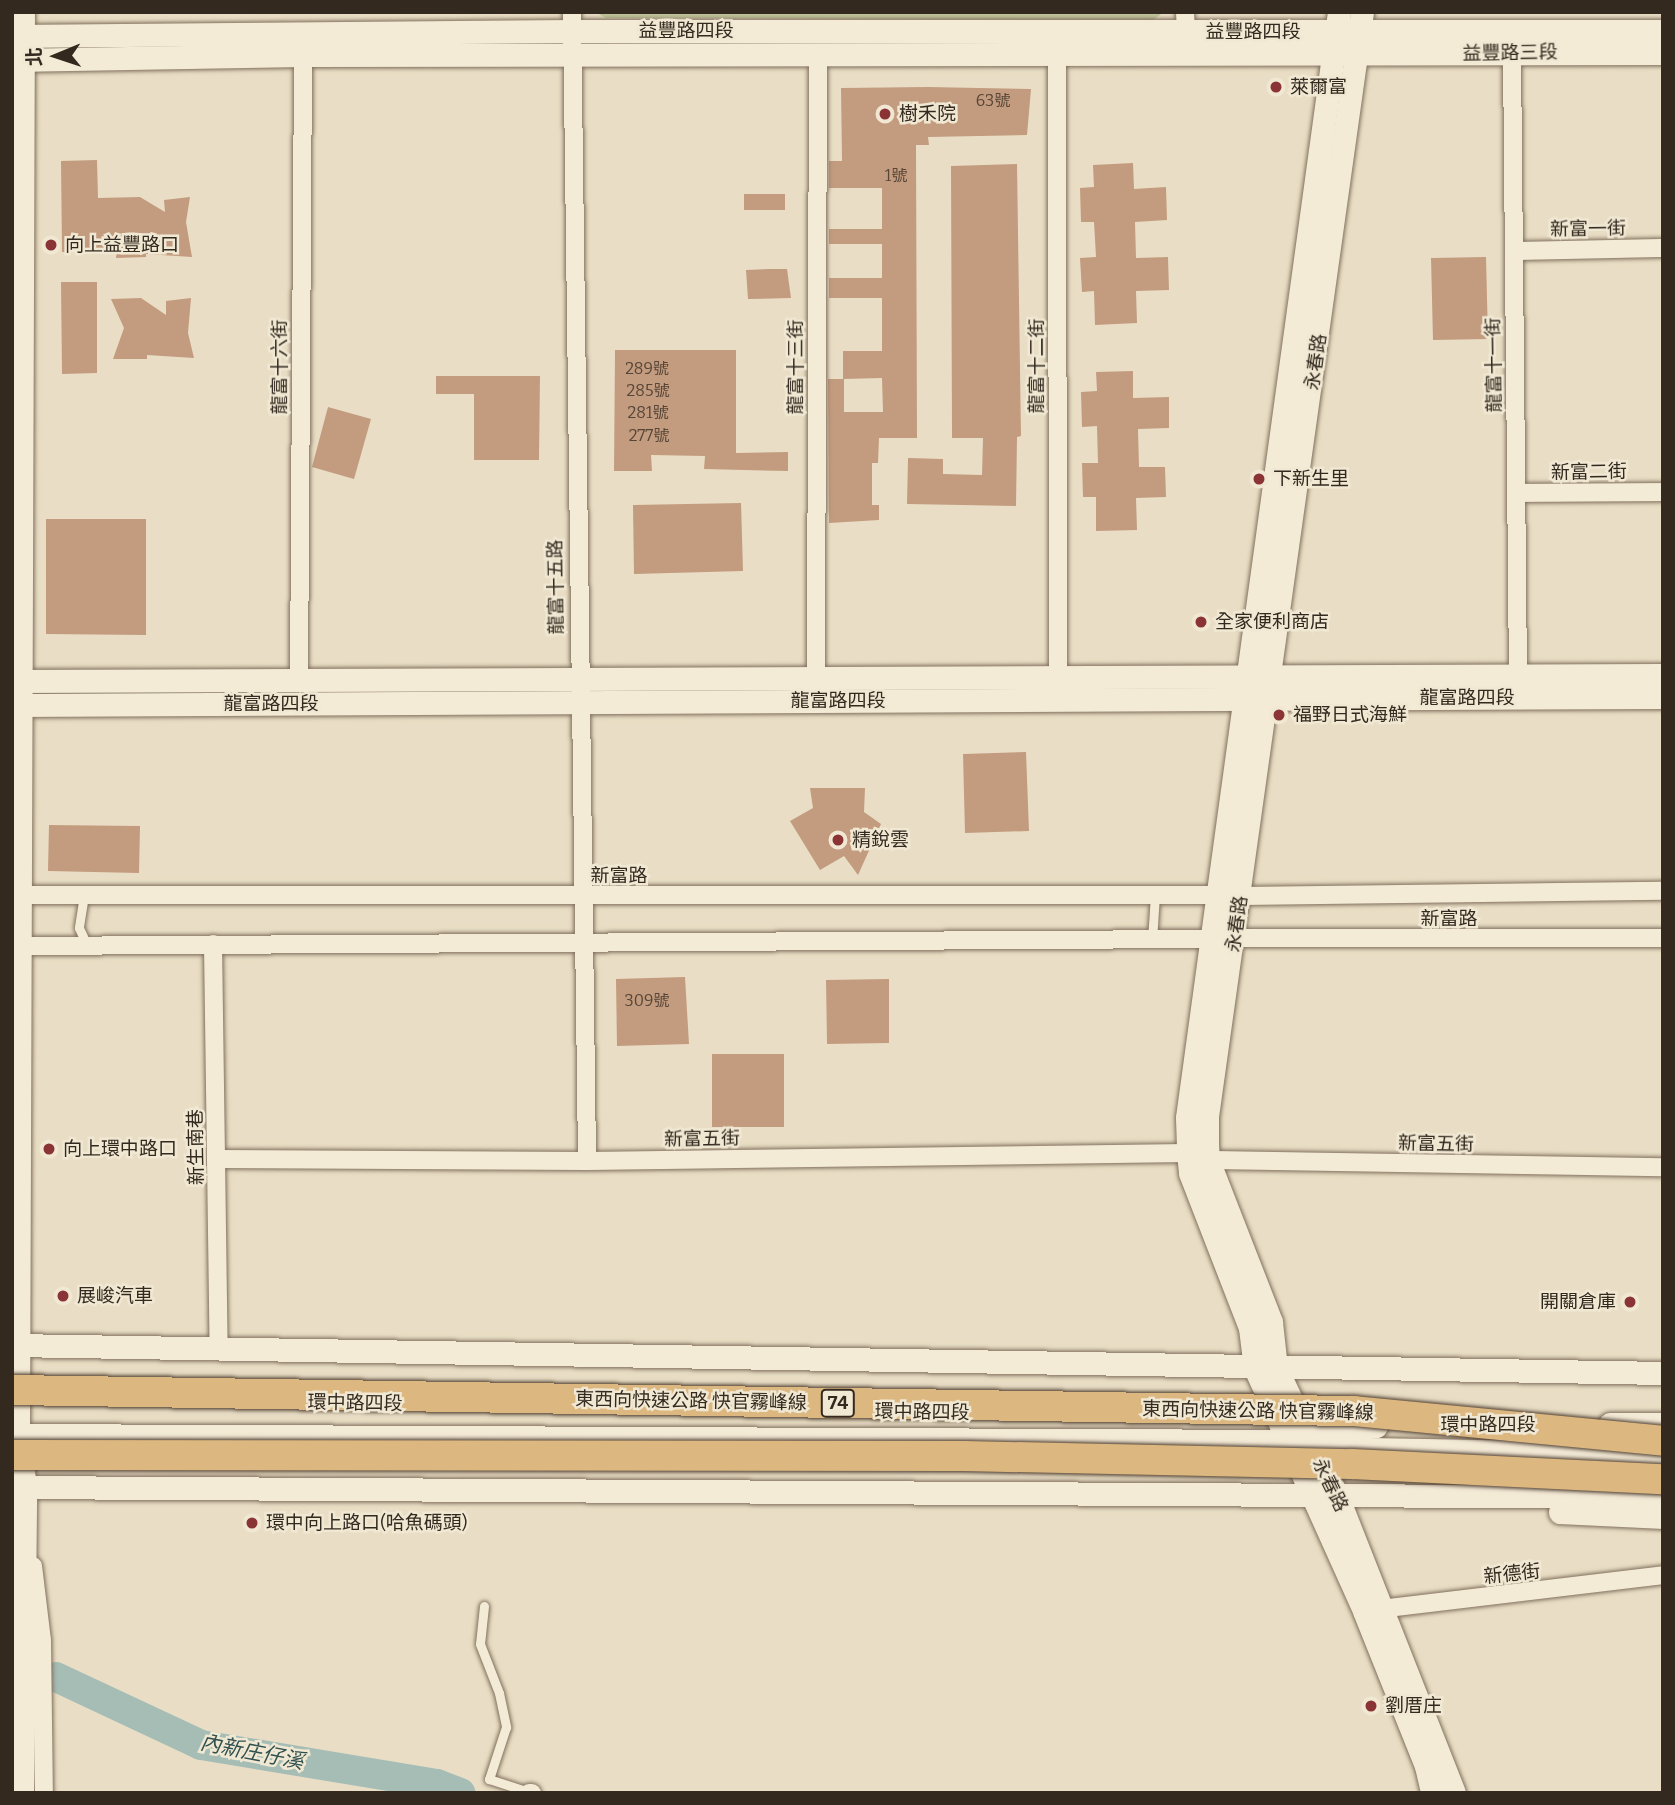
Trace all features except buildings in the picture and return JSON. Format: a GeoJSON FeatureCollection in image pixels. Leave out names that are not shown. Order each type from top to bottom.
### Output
{"type":"FeatureCollection","features":[{"type":"Feature","properties":{"kind":"highway","name":"東西向快速公路 快官霧峰線"},"geometry":{"type":"LineString","coordinates":[[14,1395],[1354,1411],[1663,1441]]}},
{"type":"Feature","properties":{"kind":"highway"},"geometry":{"type":"LineString","coordinates":[[14,1442],[1352,1464],[1663,1479]]}},
{"type":"Feature","properties":{"kind":"main road"},"geometry":{"type":"LineString","coordinates":[[18,41],[16,693],[19,946],[14,1442],[18,1487],[21,1793]]}},
{"type":"Feature","properties":{"kind":"street","name":"益豐路四段"},"geometry":{"type":"LineString","coordinates":[[18,41],[573,21],[1186,22],[1359,33]]}},
{"type":"Feature","properties":{"kind":"street","name":"龍富十五路"},"geometry":{"type":"LineString","coordinates":[[573,21],[578,703],[587,1161]]}},
{"type":"Feature","properties":{"kind":"street","name":"益豐路四段"},"geometry":{"type":"LineString","coordinates":[[18,41],[303,55],[1057,54],[1335,32]]}},
{"type":"Feature","properties":{"kind":"street","name":"永春路"},"geometry":{"type":"LineString","coordinates":[[1260,688],[1335,32]]}},
{"type":"Feature","properties":{"kind":"street","name":"益豐路三段"},"geometry":{"type":"LineString","coordinates":[[1359,33],[1663,32]]}},
{"type":"Feature","properties":{"kind":"street","name":"永春路"},"geometry":{"type":"LineString","coordinates":[[1359,33],[1224,939],[1187,1118],[1198,1156],[1190,1173],[1266,1368],[1297,1434],[1313,1494],[1373,1610],[1454,1793]]}},
{"type":"Feature","properties":{"kind":"street","name":"益豐路三段"},"geometry":{"type":"LineString","coordinates":[[1359,33],[1512,54],[1663,52]]}},
{"type":"Feature","properties":{"kind":"street","name":"龍富十二街"},"geometry":{"type":"LineString","coordinates":[[1057,54],[1058,677]]}},
{"type":"Feature","properties":{"kind":"street","name":"龍富十一街"},"geometry":{"type":"LineString","coordinates":[[1512,54],[1518,676]]}},
{"type":"Feature","properties":{"kind":"street","name":"龍富十六街"},"geometry":{"type":"LineString","coordinates":[[299,680],[303,55]]}},
{"type":"Feature","properties":{"kind":"street","name":"龍富十三街"},"geometry":{"type":"LineString","coordinates":[[816,678],[818,55]]}},
{"type":"Feature","properties":{"kind":"street","name":"新富一街"},"geometry":{"type":"LineString","coordinates":[[1514,251],[1663,248]]}},
{"type":"Feature","properties":{"kind":"street","name":"新富二街"},"geometry":{"type":"LineString","coordinates":[[1516,493],[1663,492]]}},
{"type":"Feature","properties":{"kind":"street","name":"龍富路四段"},"geometry":{"type":"LineString","coordinates":[[16,693],[578,703],[1260,688],[1518,676],[1663,676]]}},
{"type":"Feature","properties":{"kind":"street","name":"龍富路四段"},"geometry":{"type":"LineString","coordinates":[[16,693],[299,680],[1058,677],[1260,688],[1663,697]]}},
{"type":"Feature","properties":{"kind":"street","name":"新富路"},"geometry":{"type":"LineString","coordinates":[[19,895],[582,897],[1663,891]]}},
{"type":"Feature","properties":{"kind":"street","name":"新富路"},"geometry":{"type":"LineString","coordinates":[[19,946],[583,940],[1663,938]]}},
{"type":"Feature","properties":{"kind":"street","name":"新生南巷"},"geometry":{"type":"LineString","coordinates":[[213,944],[219,1350]]}},
{"type":"Feature","properties":{"kind":"street","name":"新富五街"},"geometry":{"type":"LineString","coordinates":[[218,1159],[587,1161],[1198,1156],[1663,1167]]}},
{"type":"Feature","properties":{"kind":"street"},"geometry":{"type":"LineString","coordinates":[[15,1345],[1663,1373]]}},
{"type":"Feature","properties":{"kind":"street","name":"永春路"},"geometry":{"type":"LineString","coordinates":[[1266,1368],[1279,1417],[1297,1434]]}},
{"type":"Feature","properties":{"kind":"street","name":"環中路四段"},"geometry":{"type":"LineString","coordinates":[[14,1395],[1279,1417]]}},
{"type":"Feature","properties":{"kind":"street","name":"環中路四段"},"geometry":{"type":"LineString","coordinates":[[14,1442],[1297,1434],[1663,1424]]}},
{"type":"Feature","properties":{"kind":"street","name":"環中路四段"},"geometry":{"type":"LineString","coordinates":[[1297,1434],[1312,1448],[1663,1454]]}},
{"type":"Feature","properties":{"kind":"street","name":"永春路"},"geometry":{"type":"LineString","coordinates":[[1312,1448],[1336,1493],[1426,1766],[1432,1793]]}},
{"type":"Feature","properties":{"kind":"street"},"geometry":{"type":"LineString","coordinates":[[44,1793],[42,1640],[18,1487],[1663,1497]]}},
{"type":"Feature","properties":{"kind":"street"},"geometry":{"type":"LineString","coordinates":[[1484,1498],[1545,1511],[1663,1517]]}},
{"type":"Feature","properties":{"kind":"street","name":"新德街"},"geometry":{"type":"LineString","coordinates":[[1373,1610],[1663,1575]]}},
{"type":"Feature","properties":{"kind":"lane"},"geometry":{"type":"LineString","coordinates":[[84,895],[79,928],[87,945]]}},
{"type":"Feature","properties":{"kind":"lane"},"geometry":{"type":"LineString","coordinates":[[1152,940],[1155,895]]}},
{"type":"Feature","properties":{"kind":"lane"},"geometry":{"type":"LineString","coordinates":[[484,1606],[480,1644],[499,1693],[506,1727],[489,1779],[530,1792]]}},
{"type":"Feature","properties":{"kind":"green space"},"geometry":{"type":"Polygon","coordinates":[[[595,12],[1164,12],[1153,20],[606,18],[595,12]]]}},
{"type":"Feature","properties":{"kind":"waterway","name":"內新庄仔溪"},"geometry":{"type":"LineString","coordinates":[[56,1677],[201,1745],[437,1784],[460,1793]]}},
{"type":"Feature","properties":{"kind":"place","name":"萊爾富"},"geometry":{"type":"Point","coordinates":[1276,87]}},
{"type":"Feature","properties":{"kind":"place","name":"樹禾院"},"geometry":{"type":"Point","coordinates":[885,114]}},
{"type":"Feature","properties":{"kind":"place","name":"向上益豐路口"},"geometry":{"type":"Point","coordinates":[51,245]}},
{"type":"Feature","properties":{"kind":"place","name":"下新生里"},"geometry":{"type":"Point","coordinates":[1259,479]}},
{"type":"Feature","properties":{"kind":"place","name":"全家便利商店"},"geometry":{"type":"Point","coordinates":[1201,622]}},
{"type":"Feature","properties":{"kind":"place","name":"福野日式海鮮"},"geometry":{"type":"Point","coordinates":[1279,715]}},
{"type":"Feature","properties":{"kind":"place","name":"精銳雲"},"geometry":{"type":"Point","coordinates":[838,840]}},
{"type":"Feature","properties":{"kind":"place","name":"向上環中路口"},"geometry":{"type":"Point","coordinates":[49,1149]}},
{"type":"Feature","properties":{"kind":"place","name":"展峻汽車"},"geometry":{"type":"Point","coordinates":[63,1296]}},
{"type":"Feature","properties":{"kind":"place","name":"開關倉庫"},"geometry":{"type":"Point","coordinates":[1630,1302]}},
{"type":"Feature","properties":{"kind":"place","name":"環中向上路口(哈魚碼頭)"},"geometry":{"type":"Point","coordinates":[252,1523]}},
{"type":"Feature","properties":{"kind":"place","name":"劉厝庄"},"geometry":{"type":"Point","coordinates":[1371,1706]}}]}
